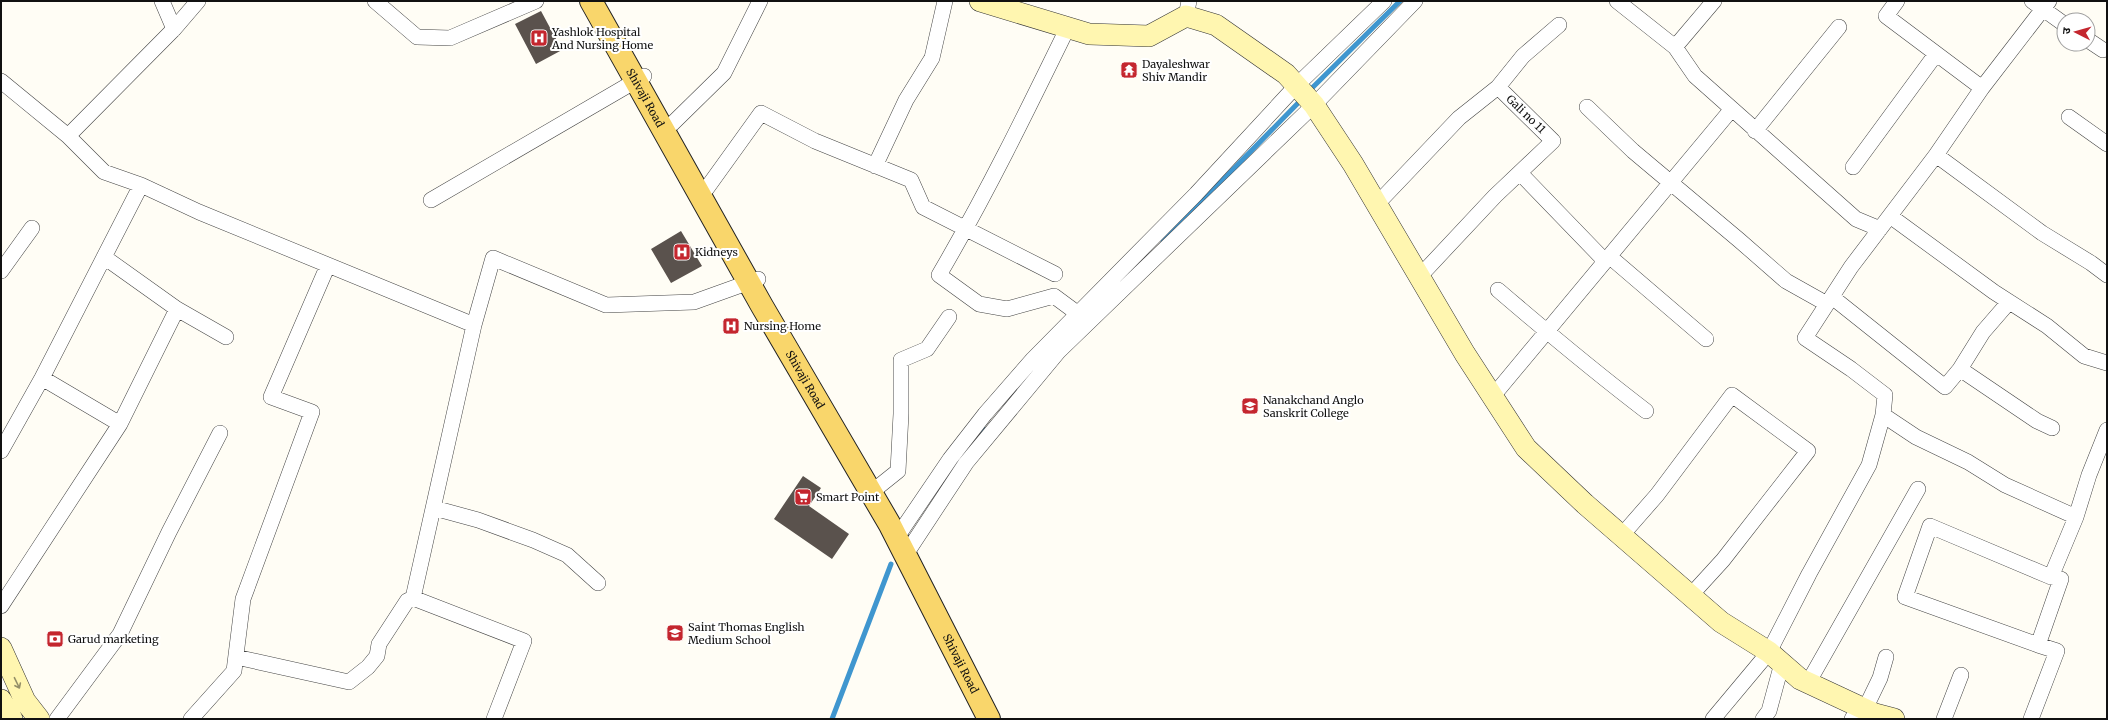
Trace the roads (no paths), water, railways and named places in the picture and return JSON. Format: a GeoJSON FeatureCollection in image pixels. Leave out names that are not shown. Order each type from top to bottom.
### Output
{"type":"FeatureCollection","features":[{"type":"Feature","properties":{"kind":"main road","name":"Shivaji Road"},"geometry":{"type":"LineString","coordinates":[[591,1],[640,78],[754,281],[904,542],[989,719]]}},
{"type":"Feature","properties":{"kind":"main road"},"geometry":{"type":"LineString","coordinates":[[604,1],[640,78],[672,124],[703,191]]}},
{"type":"Feature","properties":{"kind":"main road"},"geometry":{"type":"LineString","coordinates":[[754,281],[878,487],[904,542],[999,719]]}},
{"type":"Feature","properties":{"kind":"street"},"geometry":{"type":"LineString","coordinates":[[162,1],[174,29]]}},
{"type":"Feature","properties":{"kind":"street"},"geometry":{"type":"LineString","coordinates":[[68,136],[174,29],[198,1]]}},
{"type":"Feature","properties":{"kind":"street"},"geometry":{"type":"LineString","coordinates":[[375,1],[417,37],[450,38],[536,1]]}},
{"type":"Feature","properties":{"kind":"street"},"geometry":{"type":"LineString","coordinates":[[672,124],[724,73],[760,1]]}},
{"type":"Feature","properties":{"kind":"street"},"geometry":{"type":"LineString","coordinates":[[875,166],[906,100],[932,58],[945,1]]}},
{"type":"Feature","properties":{"kind":"street"},"geometry":{"type":"LineString","coordinates":[[904,542],[966,463],[1059,351],[1304,95],[1384,1]]}},
{"type":"Feature","properties":{"kind":"street"},"geometry":{"type":"LineString","coordinates":[[904,542],[950,459],[1033,359],[1196,194],[1304,95],[1415,1]]}},
{"type":"Feature","properties":{"kind":"street"},"geometry":{"type":"LineString","coordinates":[[1617,1],[1675,47],[1694,76],[1856,219],[1880,229]]}},
{"type":"Feature","properties":{"kind":"street"},"geometry":{"type":"LineString","coordinates":[[1675,47],[1714,1]]}},
{"type":"Feature","properties":{"kind":"street"},"geometry":{"type":"LineString","coordinates":[[1897,1],[1886,16],[1982,88]]}},
{"type":"Feature","properties":{"kind":"street"},"geometry":{"type":"LineString","coordinates":[[986,2],[1089,34],[1149,36],[1188,8],[1216,25],[1286,74],[1304,95],[1353,164],[1465,354],[1526,448],[1585,504],[1721,622],[1775,658],[1800,679],[1859,712],[1894,719]]}},
{"type":"Feature","properties":{"kind":"street"},"geometry":{"type":"LineString","coordinates":[[1763,719],[1769,711],[1775,658],[1809,574],[1869,465],[1883,415],[1885,395],[1851,368],[1805,338],[1829,301],[1880,229],[1936,155],[2041,4],[2056,17]]}},
{"type":"Feature","properties":{"kind":"street"},"geometry":{"type":"LineString","coordinates":[[1377,204],[1460,118],[1498,87],[1523,56],[1559,25]]}},
{"type":"Feature","properties":{"kind":"street"},"geometry":{"type":"LineString","coordinates":[[1068,27],[1025,116],[966,229],[939,275],[979,304],[1007,309],[1054,296],[1077,313]]}},
{"type":"Feature","properties":{"kind":"street"},"geometry":{"type":"LineString","coordinates":[[1755,131],[1839,27]]}},
{"type":"Feature","properties":{"kind":"street"},"geometry":{"type":"LineString","coordinates":[[2096,45],[2103,50]]}},
{"type":"Feature","properties":{"kind":"street"},"geometry":{"type":"LineString","coordinates":[[1853,167],[1936,54]]}},
{"type":"Feature","properties":{"kind":"street"},"geometry":{"type":"LineString","coordinates":[[431,200],[640,78]]}},
{"type":"Feature","properties":{"kind":"street"},"geometry":{"type":"LineString","coordinates":[[1,81],[68,136],[104,172],[141,185],[199,212],[474,325]]}},
{"type":"Feature","properties":{"kind":"street","name":"Gali no 11"},"geometry":{"type":"LineString","coordinates":[[1498,87],[1554,141],[1520,172]]}},
{"type":"Feature","properties":{"kind":"street"},"geometry":{"type":"LineString","coordinates":[[1587,107],[1669,182],[1740,240],[1786,281],[1829,301],[1946,386],[1960,369],[1983,332],[2009,302]]}},
{"type":"Feature","properties":{"kind":"street"},"geometry":{"type":"LineString","coordinates":[[1493,396],[1549,331],[1669,182],[1731,110]]}},
{"type":"Feature","properties":{"kind":"street"},"geometry":{"type":"LineString","coordinates":[[703,191],[761,113],[814,141],[911,180],[923,207],[1055,274]]}},
{"type":"Feature","properties":{"kind":"street"},"geometry":{"type":"LineString","coordinates":[[2069,117],[2107,144]]}},
{"type":"Feature","properties":{"kind":"street"},"geometry":{"type":"LineString","coordinates":[[1936,155],[2042,233],[2091,263],[2107,275]]}},
{"type":"Feature","properties":{"kind":"street"},"geometry":{"type":"LineString","coordinates":[[1420,276],[1495,196],[1520,172],[1607,259],[1706,339]]}},
{"type":"Feature","properties":{"kind":"street"},"geometry":{"type":"LineString","coordinates":[[1,451],[42,378],[141,185]]}},
{"type":"Feature","properties":{"kind":"street"},"geometry":{"type":"LineString","coordinates":[[1890,216],[2009,302],[2047,326],[2084,356],[2107,362]]}},
{"type":"Feature","properties":{"kind":"street"},"geometry":{"type":"LineString","coordinates":[[1,271],[32,228]]}},
{"type":"Feature","properties":{"kind":"street"},"geometry":{"type":"LineString","coordinates":[[104,257],[177,308],[226,337]]}},
{"type":"Feature","properties":{"kind":"street"},"geometry":{"type":"LineString","coordinates":[[413,598],[474,325],[493,258],[606,305],[694,302],[754,281]]}},
{"type":"Feature","properties":{"kind":"street"},"geometry":{"type":"LineString","coordinates":[[191,719],[234,671],[243,599],[312,412],[271,397],[328,265]]}},
{"type":"Feature","properties":{"kind":"street"},"geometry":{"type":"LineString","coordinates":[[1498,290],[1549,331],[1575,356],[1646,411]]}},
{"type":"Feature","properties":{"kind":"street"},"geometry":{"type":"LineString","coordinates":[[1,606],[120,424],[177,308]]}},
{"type":"Feature","properties":{"kind":"street"},"geometry":{"type":"LineString","coordinates":[[878,487],[898,471],[901,414],[901,360],[927,349],[950,317]]}},
{"type":"Feature","properties":{"kind":"street"},"geometry":{"type":"LineString","coordinates":[[1960,369],[2037,421],[2052,428]]}},
{"type":"Feature","properties":{"kind":"street"},"geometry":{"type":"LineString","coordinates":[[42,378],[120,424]]}},
{"type":"Feature","properties":{"kind":"street"},"geometry":{"type":"LineString","coordinates":[[1622,535],[1657,495],[1732,395],[1808,451],[1774,492],[1723,560],[1691,595]]}},
{"type":"Feature","properties":{"kind":"street"},"geometry":{"type":"LineString","coordinates":[[1883,415],[1916,437],[1968,462],[2004,485],[2076,517]]}},
{"type":"Feature","properties":{"kind":"street"},"geometry":{"type":"LineString","coordinates":[[2051,577],[2076,517],[2089,475],[2107,430]]}},
{"type":"Feature","properties":{"kind":"street"},"geometry":{"type":"LineString","coordinates":[[57,719],[120,634],[169,532],[220,433]]}},
{"type":"Feature","properties":{"kind":"street"},"geometry":{"type":"LineString","coordinates":[[1808,683],[1918,489]]}},
{"type":"Feature","properties":{"kind":"street"},"geometry":{"type":"LineString","coordinates":[[434,508],[478,520],[533,540],[567,555],[598,583]]}},
{"type":"Feature","properties":{"kind":"street"},"geometry":{"type":"LineString","coordinates":[[2031,719],[2057,651],[2038,645],[1905,597],[1930,526],[2051,577],[2061,579],[2038,645]]}},
{"type":"Feature","properties":{"kind":"street"},"geometry":{"type":"LineString","coordinates":[[236,657],[349,682],[368,667],[377,656],[380,644],[407,601],[413,598],[524,641],[494,719]]}},
{"type":"Feature","properties":{"kind":"street"},"geometry":{"type":"LineString","coordinates":[[1,648],[26,700],[39,719]]}},
{"type":"Feature","properties":{"kind":"street"},"geometry":{"type":"LineString","coordinates":[[1713,719],[1775,658]]}},
{"type":"Feature","properties":{"kind":"street"},"geometry":{"type":"LineString","coordinates":[[1859,712],[1880,678],[1886,658]]}},
{"type":"Feature","properties":{"kind":"street"},"geometry":{"type":"LineString","coordinates":[[1944,719],[1961,675]]}},
{"type":"Feature","properties":{"kind":"street"},"geometry":{"type":"LineString","coordinates":[[1,700],[12,719]]}},
{"type":"Feature","properties":{"kind":"waterway"},"geometry":{"type":"LineString","coordinates":[[1308,92],[1400,1]]}},
{"type":"Feature","properties":{"kind":"waterway"},"geometry":{"type":"LineString","coordinates":[[1163,241],[1303,98]]}},
{"type":"Feature","properties":{"kind":"waterway"},"geometry":{"type":"LineString","coordinates":[[1017,389],[1030,374]]}},
{"type":"Feature","properties":{"kind":"waterway"},"geometry":{"type":"LineString","coordinates":[[964,454],[983,428]]}},
{"type":"Feature","properties":{"kind":"waterway"},"geometry":{"type":"LineString","coordinates":[[832,719],[891,564]]}},
{"type":"Feature","properties":{"kind":"place","name":"Yashlok Hospital And Nursing Home"},"geometry":{"type":"Point","coordinates":[539,38]}},
{"type":"Feature","properties":{"kind":"place","name":"Dayaleshwar Shiv Mandir"},"geometry":{"type":"Point","coordinates":[1129,70]}},
{"type":"Feature","properties":{"kind":"place","name":"Kidneys"},"geometry":{"type":"Point","coordinates":[682,252]}},
{"type":"Feature","properties":{"kind":"place","name":"Nursing Home"},"geometry":{"type":"Point","coordinates":[731,326]}},
{"type":"Feature","properties":{"kind":"place","name":"Nanakchand Anglo Sanskrit College"},"geometry":{"type":"Point","coordinates":[1250,406]}},
{"type":"Feature","properties":{"kind":"place","name":"Smart Point"},"geometry":{"type":"Point","coordinates":[803,497]}},
{"type":"Feature","properties":{"kind":"place","name":"Saint Thomas English Medium School"},"geometry":{"type":"Point","coordinates":[675,633]}},
{"type":"Feature","properties":{"kind":"place","name":"Garud marketing"},"geometry":{"type":"Point","coordinates":[55,639]}}]}
